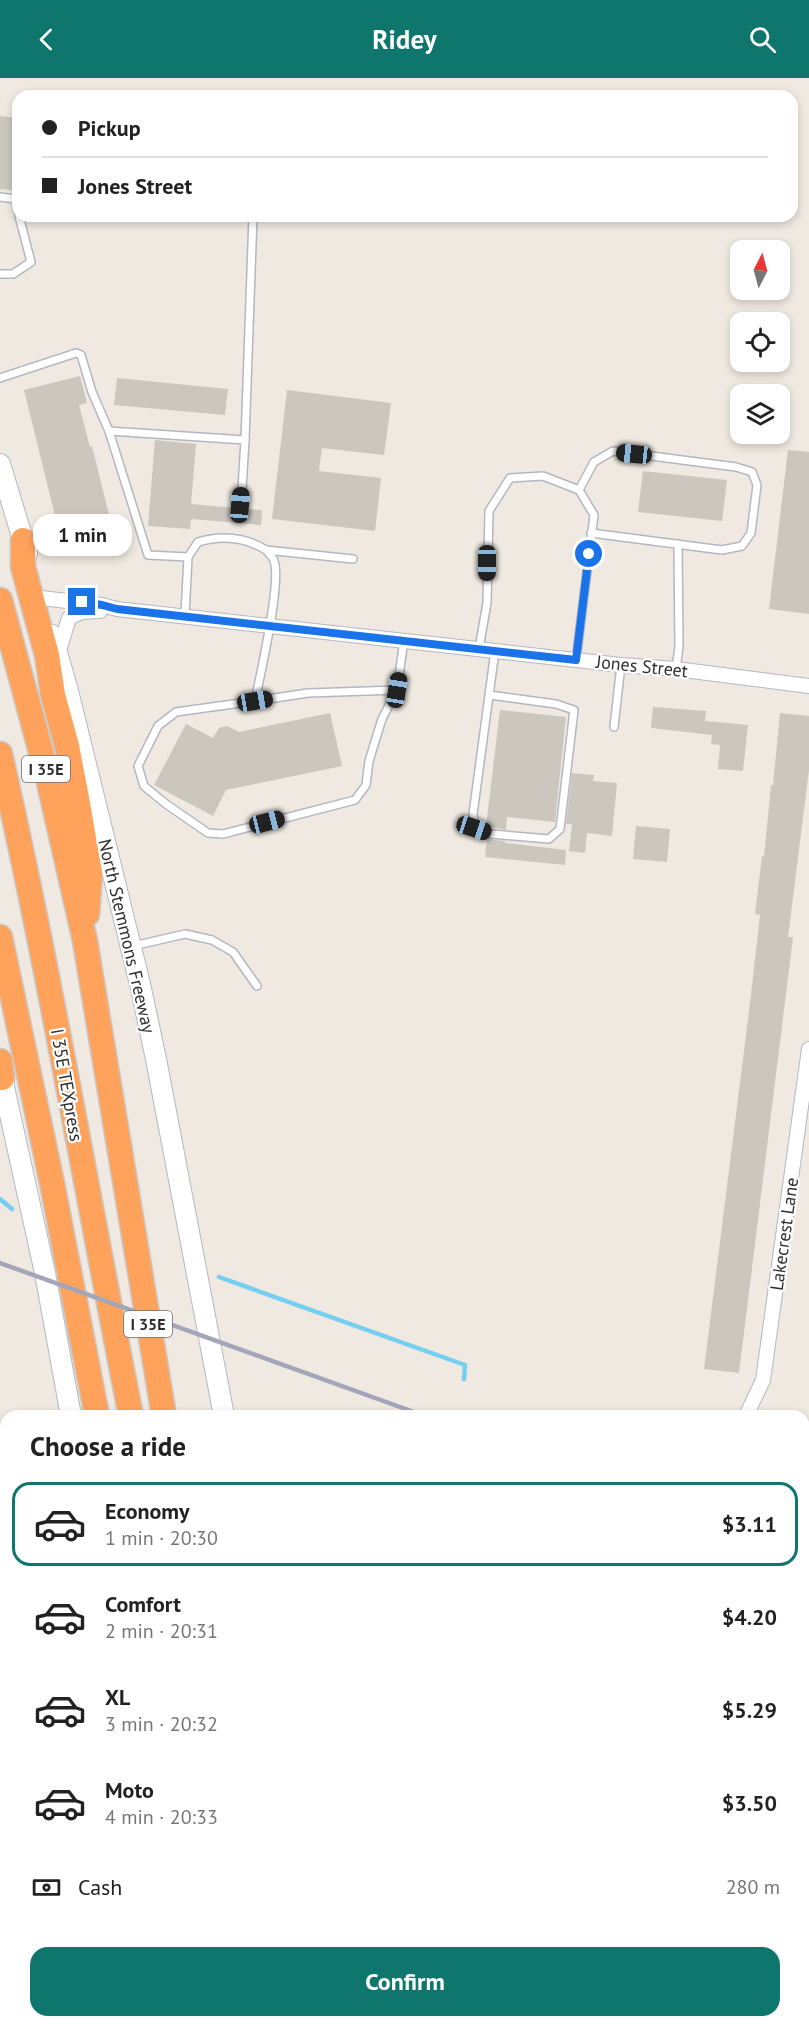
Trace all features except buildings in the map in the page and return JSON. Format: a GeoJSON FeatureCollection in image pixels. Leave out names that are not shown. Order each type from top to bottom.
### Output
{"type":"FeatureCollection","features":[{"type":"Feature","properties":{"kind":"highway"},"geometry":{"type":"LineString","coordinates":[[23,540],[23,567],[47,655],[53,695],[67,746],[90,873],[85,941]]}},
{"type":"Feature","properties":{"kind":"highway","name":"I 35E"},"geometry":{"type":"LineString","coordinates":[[0,600],[40,746],[85,941],[163,1410]]}},
{"type":"Feature","properties":{"kind":"highway","name":"I 35E TEXpress"},"geometry":{"type":"LineString","coordinates":[[0,754],[31,890],[85,1184],[130,1410]]}},
{"type":"Feature","properties":{"kind":"highway"},"geometry":{"type":"LineString","coordinates":[[0,936],[96,1410]]}},
{"type":"Feature","properties":{"kind":"main road","name":"North Stemmons Freeway"},"geometry":{"type":"LineString","coordinates":[[0,464],[58,654],[131,946],[156,1059],[223,1410]]}},
{"type":"Feature","properties":{"kind":"main road"},"geometry":{"type":"LineString","coordinates":[[1,1069],[45,1273],[70,1410]]}},
{"type":"Feature","properties":{"kind":"street","name":"Jones Street"},"geometry":{"type":"LineString","coordinates":[[41,598],[102,605],[117,609],[621,665],[676,669],[809,686]]}},
{"type":"Feature","properties":{"kind":"street","name":"Jones Street"},"geometry":{"type":"LineString","coordinates":[[58,654],[69,618],[81,612],[117,609]]}},
{"type":"Feature","properties":{"kind":"street","name":"Lakecrest Lane"},"geometry":{"type":"LineString","coordinates":[[749,1410],[764,1380],[809,1049]]}},
{"type":"Feature","properties":{"kind":"lane"},"geometry":{"type":"LineString","coordinates":[[0,274],[14,274],[31,262],[21,222]]}},
{"type":"Feature","properties":{"kind":"lane"},"geometry":{"type":"LineString","coordinates":[[240,505],[245,440],[253,222]]}},
{"type":"Feature","properties":{"kind":"lane"},"geometry":{"type":"LineString","coordinates":[[0,378],[76,353],[81,355],[92,392],[109,431],[148,555],[188,557]]}},
{"type":"Feature","properties":{"kind":"lane"},"geometry":{"type":"LineString","coordinates":[[109,431],[245,440]]}},
{"type":"Feature","properties":{"kind":"lane"},"geometry":{"type":"LineString","coordinates":[[579,490],[594,462],[613,452],[736,467],[752,472],[757,485],[751,533],[742,546],[722,550],[591,533]]}},
{"type":"Feature","properties":{"kind":"lane"},"geometry":{"type":"LineString","coordinates":[[479,648],[487,603],[489,511],[510,478],[543,476],[579,490],[594,515],[576,660]]}},
{"type":"Feature","properties":{"kind":"lane"},"geometry":{"type":"LineString","coordinates":[[184,615],[188,557],[198,542],[211,538],[243,539],[266,550],[353,559]]}},
{"type":"Feature","properties":{"kind":"lane"},"geometry":{"type":"LineString","coordinates":[[676,669],[679,647],[678,544]]}},
{"type":"Feature","properties":{"kind":"lane"},"geometry":{"type":"LineString","coordinates":[[255,701],[270,625],[276,574],[274,561],[266,550]]}},
{"type":"Feature","properties":{"kind":"lane"},"geometry":{"type":"LineString","coordinates":[[397,690],[308,693],[176,712],[158,726],[138,766],[144,786],[208,833],[223,834],[354,800],[366,785],[369,761],[382,719],[397,690],[404,640]]}},
{"type":"Feature","properties":{"kind":"lane"},"geometry":{"type":"LineString","coordinates":[[489,694],[556,704],[574,710],[560,829],[549,839],[491,834],[474,828],[473,814],[489,694],[495,651]]}},
{"type":"Feature","properties":{"kind":"lane"},"geometry":{"type":"LineString","coordinates":[[614,727],[621,665]]}},
{"type":"Feature","properties":{"kind":"lane"},"geometry":{"type":"LineString","coordinates":[[131,946],[185,934],[212,940],[233,952],[257,986]]}},
{"type":"Feature","properties":{"kind":"waterway"},"geometry":{"type":"LineString","coordinates":[[0,1199],[12,1209]]}},
{"type":"Feature","properties":{"kind":"waterway"},"geometry":{"type":"LineString","coordinates":[[219,1277],[465,1365],[464,1379]]}},
{"type":"Feature","properties":{"kind":"railway"},"geometry":{"type":"LineString","coordinates":[[0,1263],[408,1410]]}},
{"type":"Feature","properties":{"kind":"route"},"geometry":{"type":"LineString","coordinates":[[82,602],[117,609],[576,660],[589,554]]}}]}
